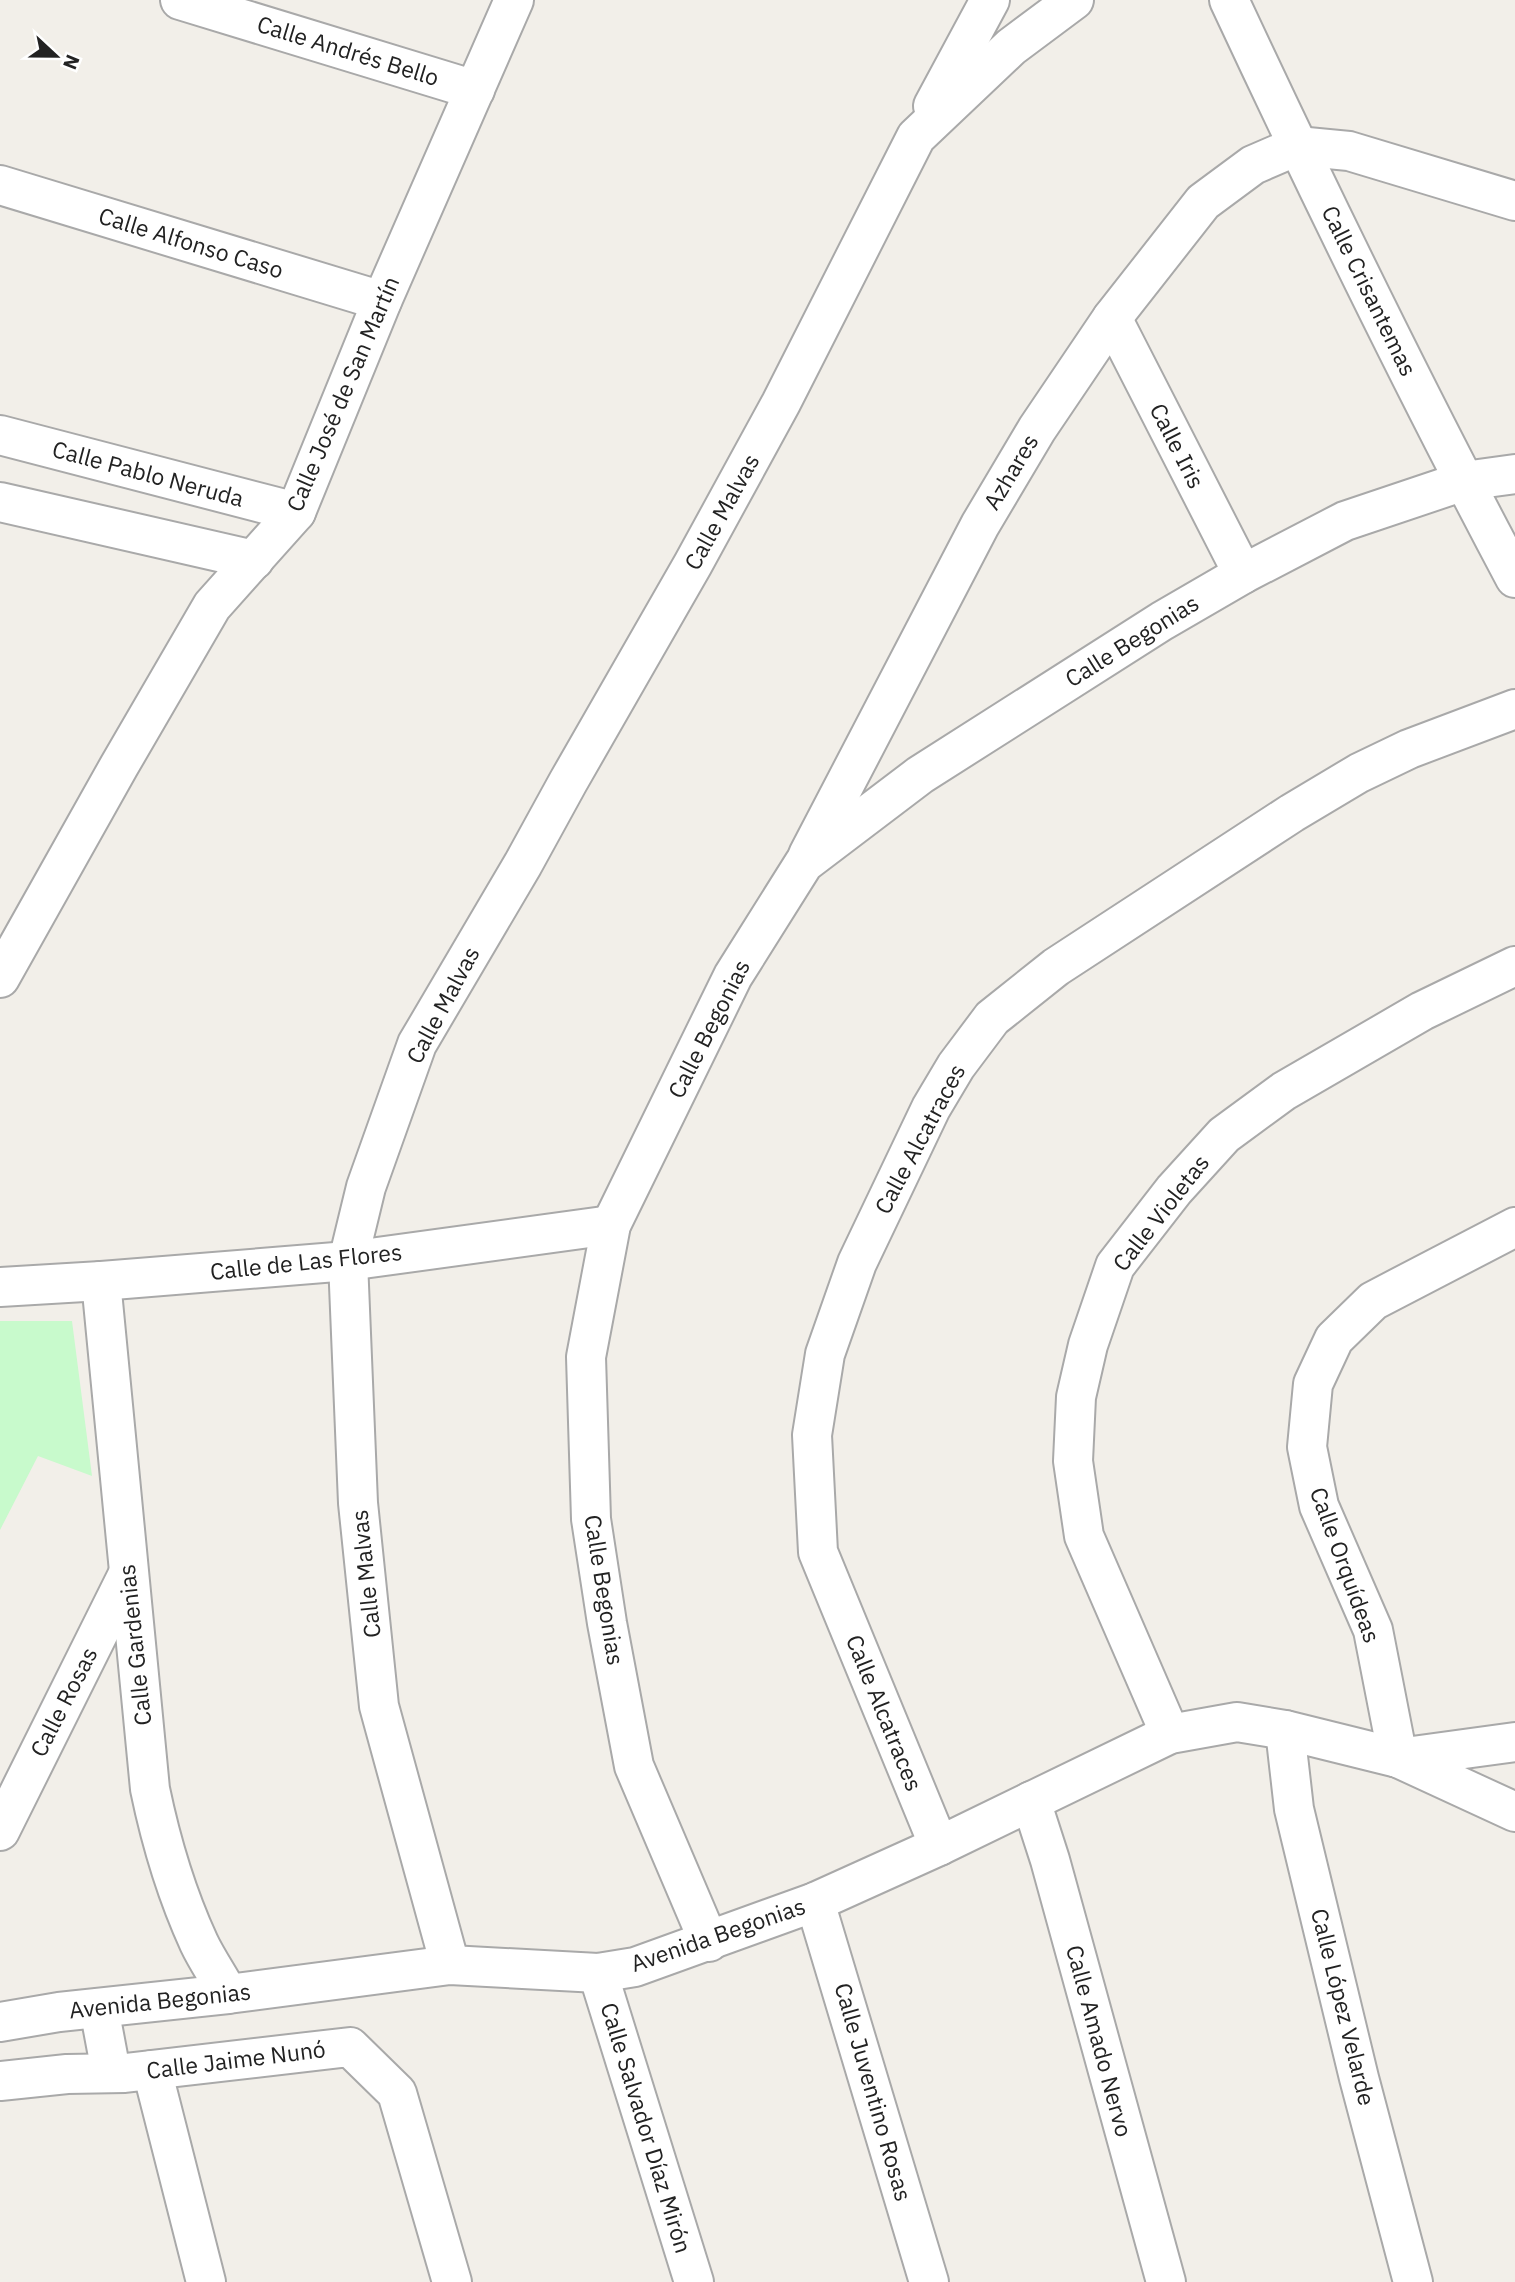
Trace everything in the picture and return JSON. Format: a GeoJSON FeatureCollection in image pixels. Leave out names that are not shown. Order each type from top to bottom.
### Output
{"type":"FeatureCollection","features":[{"type":"Feature","properties":{"kind":"street","name":"Calle Andrés Bello"},"geometry":{"type":"LineString","coordinates":[[180,0],[475,90]]}},
{"type":"Feature","properties":{"kind":"street","name":"Calle José de San Martín"},"geometry":{"type":"LineString","coordinates":[[0,978],[212,606],[296,512],[382,301],[514,0]]}},
{"type":"Feature","properties":{"kind":"street","name":"Calle Malvas"},"geometry":{"type":"LineString","coordinates":[[450,1965],[379,1706],[358,1503],[348,1261],[366,1187],[417,1044],[523,864],[693,564],[781,402],[916,137],[990,0]]}},
{"type":"Feature","properties":{"kind":"street","name":"Calle Malvas"},"geometry":{"type":"LineString","coordinates":[[916,137],[1011,47],[1074,0]]}},
{"type":"Feature","properties":{"kind":"street","name":"Calle Crisantemas"},"geometry":{"type":"LineString","coordinates":[[1229,0],[1297,146],[1515,578]]}},
{"type":"Feature","properties":{"kind":"street"},"geometry":{"type":"LineString","coordinates":[[1297,146],[1349,151],[1515,201]]}},
{"type":"Feature","properties":{"kind":"street","name":"Azhares"},"geometry":{"type":"LineString","coordinates":[[804,863],[979,525],[1037,429],[1112,318],[1203,202],[1253,165],[1297,146]]}},
{"type":"Feature","properties":{"kind":"street","name":"Calle Alfonso Caso"},"geometry":{"type":"LineString","coordinates":[[0,185],[382,301]]}},
{"type":"Feature","properties":{"kind":"street","name":"Calle Iris"},"geometry":{"type":"LineString","coordinates":[[1112,318],[1243,574]]}},
{"type":"Feature","properties":{"kind":"street","name":"Calle Pablo Neruda"},"geometry":{"type":"LineString","coordinates":[[0,435],[296,512]]}},
{"type":"Feature","properties":{"kind":"street"},"geometry":{"type":"LineString","coordinates":[[1464,481],[1515,474]]}},
{"type":"Feature","properties":{"kind":"street","name":"Calle Begonias"},"geometry":{"type":"LineString","coordinates":[[709,1942],[634,1766],[591,1519],[586,1357],[611,1225],[733,976],[804,863],[920,775],[1161,621],[1243,574],[1345,521],[1464,481]]}},
{"type":"Feature","properties":{"kind":"street"},"geometry":{"type":"LineString","coordinates":[[0,502],[254,560]]}},
{"type":"Feature","properties":{"kind":"street","name":"Calle Alcatraces"},"geometry":{"type":"LineString","coordinates":[[939,1846],[818,1552],[812,1435],[825,1354],[857,1263],[931,1108],[956,1066],[992,1018],[1056,967],[1292,813],[1359,774],[1409,748],[1515,709]]}},
{"type":"Feature","properties":{"kind":"street","name":"Calle Violetas"},"geometry":{"type":"LineString","coordinates":[[1170,1734],[1084,1536],[1073,1461],[1076,1396],[1088,1345],[1115,1266],[1174,1190],[1224,1135],[1284,1091],[1422,1011],[1515,966]]}},
{"type":"Feature","properties":{"kind":"street","name":"Calle de Las Flores"},"geometry":{"type":"LineString","coordinates":[[0,1287],[348,1261],[611,1225]]}},
{"type":"Feature","properties":{"kind":"street","name":"Calle Orquídeas"},"geometry":{"type":"LineString","coordinates":[[1398,1758],[1373,1630],[1319,1506],[1307,1447],[1313,1384],[1334,1339],[1373,1300],[1515,1227]]}},
{"type":"Feature","properties":{"kind":"street","name":"Calle Gardenias"},"geometry":{"type":"LineString","coordinates":[[101,1281],[150,1789],[163,1849],[199,1944],[228,1994]]}},
{"type":"Feature","properties":{"kind":"street","name":"Calle Rosas"},"geometry":{"type":"LineString","coordinates":[[0,1831],[128,1574]]}},
{"type":"Feature","properties":{"kind":"street","name":"Avenida Begonias"},"geometry":{"type":"LineString","coordinates":[[0,2022],[450,1965],[598,1973],[635,1966],[709,1942],[815,1902],[939,1846],[1170,1734],[1237,1722],[1284,1730],[1398,1758],[1515,1812]]}},
{"type":"Feature","properties":{"kind":"street","name":"Calle López Velarde"},"geometry":{"type":"LineString","coordinates":[[1284,1730],[1294,1809],[1359,2078],[1413,2282]]}},
{"type":"Feature","properties":{"kind":"street","name":"Avenida Begonias"},"geometry":{"type":"LineString","coordinates":[[1398,1758],[1515,1742]]}},
{"type":"Feature","properties":{"kind":"street","name":"Calle Amado Nervo"},"geometry":{"type":"LineString","coordinates":[[1031,1801],[1166,2282]]}},
{"type":"Feature","properties":{"kind":"street","name":"Calle Juventino Rosas"},"geometry":{"type":"LineString","coordinates":[[815,1902],[929,2282]]}},
{"type":"Feature","properties":{"kind":"street","name":"Calle Salvador Díaz Mirón"},"geometry":{"type":"LineString","coordinates":[[598,1973],[694,2282]]}},
{"type":"Feature","properties":{"kind":"street"},"geometry":{"type":"LineString","coordinates":[[99,2008],[111,2072]]}},
{"type":"Feature","properties":{"kind":"street","name":"Calle Jaime Nunó"},"geometry":{"type":"LineString","coordinates":[[0,2081],[152,2070],[350,2047],[397,2093],[452,2282]]}},
{"type":"Feature","properties":{"kind":"street"},"geometry":{"type":"LineString","coordinates":[[152,2070],[206,2282]]}},
{"type":"Feature","properties":{"kind":"green space"},"geometry":{"type":"Polygon","coordinates":[[[0,1321],[72,1321],[92,1476],[38,1456],[0,1530],[0,1321]]]}}]}
